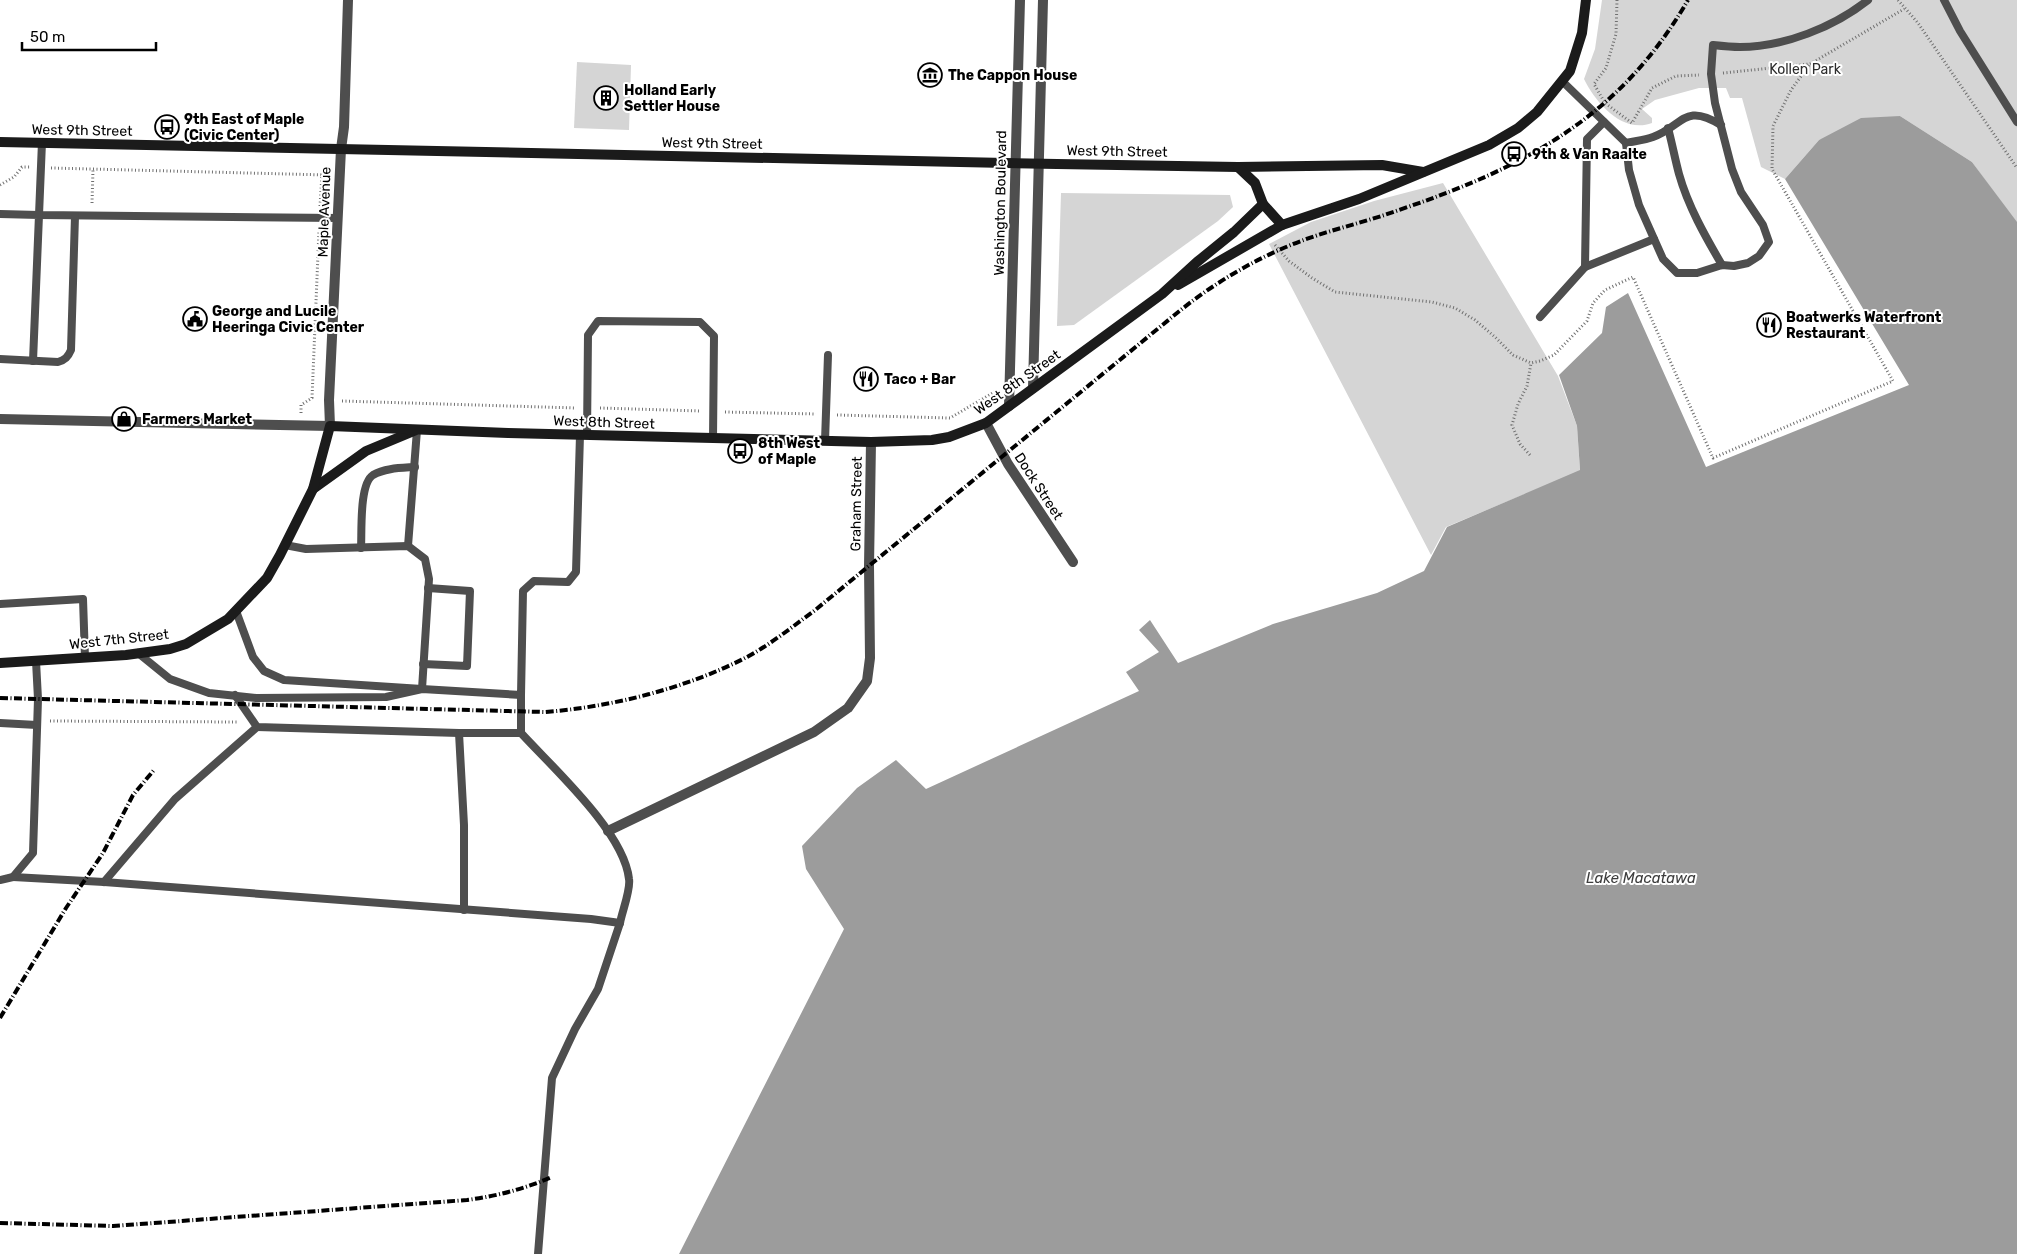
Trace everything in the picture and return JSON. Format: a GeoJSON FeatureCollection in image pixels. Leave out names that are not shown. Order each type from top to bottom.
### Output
{"type":"FeatureCollection","features":[{"type":"Feature","properties":{"kind":"street","name":"Maple Avenue"},"geometry":{"type":"LineString","coordinates":[[330,426],[329,400],[341,149],[344,127],[348,0]]}},
{"type":"Feature","properties":{"kind":"street","name":"Washington Boulevard"},"geometry":{"type":"LineString","coordinates":[[1008,406],[1020,0]]}},
{"type":"Feature","properties":{"kind":"street"},"geometry":{"type":"LineString","coordinates":[[1033,388],[1043,0]]}},
{"type":"Feature","properties":{"kind":"street","name":"West 8th Street"},"geometry":{"type":"LineString","coordinates":[[0,419],[330,426],[871,442],[932,440],[949,437],[986,423],[1162,294],[1282,225],[1360,199],[1489,145],[1518,128],[1537,112],[1570,71],[1582,33],[1586,0]]}},
{"type":"Feature","properties":{"kind":"street","name":"West 9th Street"},"geometry":{"type":"LineString","coordinates":[[0,142],[1039,164],[1238,167],[1382,165],[1423,172]]}},
{"type":"Feature","properties":{"kind":"street"},"geometry":{"type":"LineString","coordinates":[[1238,167],[1255,183],[1263,204],[1282,225]]}},
{"type":"Feature","properties":{"kind":"street","name":"West 8th Street"},"geometry":{"type":"LineString","coordinates":[[1162,294],[1234,232],[1263,204]]}},
{"type":"Feature","properties":{"kind":"street","name":"Dock Street"},"geometry":{"type":"LineString","coordinates":[[986,423],[1008,464],[1073,562]]}},
{"type":"Feature","properties":{"kind":"street","name":"West 7th Street"},"geometry":{"type":"LineString","coordinates":[[0,663],[86,658],[170,649],[186,644],[228,619],[266,578],[284,545],[313,489],[330,426]]}},
{"type":"Feature","properties":{"kind":"street","name":"West 7th Street"},"geometry":{"type":"LineString","coordinates":[[313,489],[366,451],[417,430]]}},
{"type":"Feature","properties":{"kind":"street","name":"Graham Street"},"geometry":{"type":"LineString","coordinates":[[608,831],[814,732],[848,708],[866,681],[870,658],[871,442]]}},
{"type":"Feature","properties":{"kind":"lane"},"geometry":{"type":"LineString","coordinates":[[1562,81],[1626,143],[1633,189],[1663,259],[1677,274],[1697,273],[1722,265],[1734,266],[1748,263],[1759,256],[1769,242],[1763,225],[1741,192],[1732,169],[1715,103],[1711,74],[1713,45],[1740,47],[1785,40],[1823,27],[1868,0]]}},
{"type":"Feature","properties":{"kind":"lane"},"geometry":{"type":"LineString","coordinates":[[1944,0],[1960,31],[2017,122]]}},
{"type":"Feature","properties":{"kind":"lane"},"geometry":{"type":"LineString","coordinates":[[1626,143],[1654,137],[1689,116],[1708,116],[1721,125]]}},
{"type":"Feature","properties":{"kind":"lane"},"geometry":{"type":"LineString","coordinates":[[1586,267],[1587,139],[1604,122]]}},
{"type":"Feature","properties":{"kind":"lane"},"geometry":{"type":"LineString","coordinates":[[1668,128],[1679,175],[1691,207],[1705,237],[1722,265]]}},
{"type":"Feature","properties":{"kind":"lane"},"geometry":{"type":"LineString","coordinates":[[33,361],[42,142]]}},
{"type":"Feature","properties":{"kind":"lane"},"geometry":{"type":"LineString","coordinates":[[0,214],[338,218]]}},
{"type":"Feature","properties":{"kind":"lane"},"geometry":{"type":"LineString","coordinates":[[0,359],[58,362],[65,360],[71,350],[75,216]]}},
{"type":"Feature","properties":{"kind":"lane"},"geometry":{"type":"LineString","coordinates":[[1540,317],[1586,267],[1654,239]]}},
{"type":"Feature","properties":{"kind":"lane"},"geometry":{"type":"LineString","coordinates":[[538,1254],[552,1078],[575,1029],[598,989],[620,923],[630,880],[622,854],[600,818],[521,733],[523,591],[534,581],[568,582],[576,572],[584,435],[588,408],[588,335],[598,321],[700,322],[714,336],[713,438]]}},
{"type":"Feature","properties":{"kind":"lane"},"geometry":{"type":"LineString","coordinates":[[825,441],[828,355]]}},
{"type":"Feature","properties":{"kind":"lane"},"geometry":{"type":"LineString","coordinates":[[408,546],[416,467],[417,430]]}},
{"type":"Feature","properties":{"kind":"lane"},"geometry":{"type":"LineString","coordinates":[[361,548],[364,487],[372,476],[392,469],[416,467]]}},
{"type":"Feature","properties":{"kind":"lane"},"geometry":{"type":"LineString","coordinates":[[284,545],[306,549],[408,546],[425,560],[428,588],[422,689]]}},
{"type":"Feature","properties":{"kind":"lane"},"geometry":{"type":"LineString","coordinates":[[423,664],[467,666],[470,591],[428,588]]}},
{"type":"Feature","properties":{"kind":"lane"},"geometry":{"type":"LineString","coordinates":[[0,604],[83,599],[86,658]]}},
{"type":"Feature","properties":{"kind":"lane"},"geometry":{"type":"LineString","coordinates":[[236,611],[253,657],[264,671],[284,680],[521,695]]}},
{"type":"Feature","properties":{"kind":"lane"},"geometry":{"type":"LineString","coordinates":[[138,653],[170,679],[209,693],[256,698],[386,696],[422,689]]}},
{"type":"Feature","properties":{"kind":"lane"},"geometry":{"type":"LineString","coordinates":[[14,877],[33,853],[37,723],[36,660]]}},
{"type":"Feature","properties":{"kind":"lane"},"geometry":{"type":"LineString","coordinates":[[235,695],[255,725]]}},
{"type":"Feature","properties":{"kind":"lane"},"geometry":{"type":"LineString","coordinates":[[0,724],[37,723]]}},
{"type":"Feature","properties":{"kind":"lane"},"geometry":{"type":"LineString","coordinates":[[104,882],[175,799],[255,725],[459,733],[521,733]]}},
{"type":"Feature","properties":{"kind":"lane"},"geometry":{"type":"LineString","coordinates":[[459,733],[464,825],[464,910]]}},
{"type":"Feature","properties":{"kind":"lane"},"geometry":{"type":"LineString","coordinates":[[0,880],[14,877],[104,882],[591,919],[620,923]]}},
{"type":"Feature","properties":{"kind":"path"},"geometry":{"type":"LineString","coordinates":[[1617,0],[1616,34],[1606,68],[1594,84],[1605,103],[1632,123],[1652,88],[1676,76],[1765,70],[1810,64],[1904,9]]}},
{"type":"Feature","properties":{"kind":"path"},"geometry":{"type":"LineString","coordinates":[[1898,0],[1918,24],[2017,168]]}},
{"type":"Feature","properties":{"kind":"path"},"geometry":{"type":"LineString","coordinates":[[1272,242],[1289,260],[1312,278],[1335,292],[1432,302],[1454,308],[1475,320],[1514,355],[1531,362],[1554,355],[1587,321],[1593,303],[1605,290],[1633,277],[1713,458],[1893,381],[1772,169],[1773,126],[1791,90],[1810,64]]}},
{"type":"Feature","properties":{"kind":"path"},"geometry":{"type":"LineString","coordinates":[[0,185],[14,177],[22,167],[322,174],[312,398]]}},
{"type":"Feature","properties":{"kind":"path"},"geometry":{"type":"LineString","coordinates":[[91,216],[93,169]]}},
{"type":"Feature","properties":{"kind":"path"},"geometry":{"type":"LineString","coordinates":[[1530,456],[1520,444],[1512,424],[1518,404],[1528,386],[1531,362]]}},
{"type":"Feature","properties":{"kind":"path"},"geometry":{"type":"LineString","coordinates":[[300,426],[301,405],[312,398],[950,418],[1010,382]]}},
{"type":"Feature","properties":{"kind":"path"},"geometry":{"type":"LineString","coordinates":[[37,723],[255,725]]}},
{"type":"Feature","properties":{"kind":"green space","name":"Kollen Park"},"geometry":{"type":"Polygon","coordinates":[[[1602,0],[2017,0],[2017,224],[1972,162],[1900,116],[1819,140],[1785,179],[1761,167],[1742,98],[1730,98],[1726,88],[1699,88],[1655,100],[1642,109],[1652,118],[1652,123],[1630,124],[1620,120],[1595,98],[1584,79],[1595,49],[1602,0]]]}},
{"type":"Feature","properties":{"kind":"green space"},"geometry":{"type":"Polygon","coordinates":[[[577,62],[631,65],[629,130],[574,128],[577,62]]]}},
{"type":"Feature","properties":{"kind":"green space"},"geometry":{"type":"Polygon","coordinates":[[[1443,183],[1558,376],[1577,426],[1580,471],[1446,527],[1431,555],[1269,244],[1311,222],[1374,201],[1443,183]]]}},
{"type":"Feature","properties":{"kind":"green space"},"geometry":{"type":"Polygon","coordinates":[[[1061,193],[1230,195],[1233,207],[1218,221],[1074,325],[1057,326],[1061,193]]]}},
{"type":"Feature","properties":{"kind":"water","name":"Lake Macatawa"},"geometry":{"type":"Polygon","coordinates":[[[1900,116],[1972,162],[2017,222],[2017,1254],[679,1254],[844,929],[806,869],[802,846],[857,788],[896,760],[926,789],[1139,691],[1126,672],[1159,652],[1139,630],[1150,620],[1178,663],[1273,624],[1377,593],[1424,571],[1447,527],[1580,470],[1577,426],[1559,375],[1602,333],[1606,307],[1628,293],[1706,467],[1909,385],[1785,179],[1819,140],[1861,118],[1900,116]]]}},
{"type":"Feature","properties":{"kind":"railway"},"geometry":{"type":"LineString","coordinates":[[0,698],[545,712],[623,701],[700,678],[747,657],[814,611],[1206,291],[1252,263],[1284,248],[1444,194],[1487,176],[1565,134],[1632,77],[1661,41],[1688,0]]}},
{"type":"Feature","properties":{"kind":"railway"},"geometry":{"type":"LineString","coordinates":[[0,1018],[66,908],[103,853],[133,795],[154,770]]}},
{"type":"Feature","properties":{"kind":"railway"},"geometry":{"type":"LineString","coordinates":[[0,1223],[113,1226],[467,1200],[510,1192],[552,1177]]}},
{"type":"Feature","properties":{"kind":"place","name":"The Cappon House"},"geometry":{"type":"Point","coordinates":[930,75]}},
{"type":"Feature","properties":{"kind":"place","name":"Holland Early Settler House"},"geometry":{"type":"Point","coordinates":[606,98]}},
{"type":"Feature","properties":{"kind":"place","name":"9th East of Maple (Civic Center)"},"geometry":{"type":"Point","coordinates":[167,127]}},
{"type":"Feature","properties":{"kind":"place","name":"9th & Van Raalte"},"geometry":{"type":"Point","coordinates":[1514,154]}},
{"type":"Feature","properties":{"kind":"place","name":"George and Lucile Heeringa Civic Center"},"geometry":{"type":"Point","coordinates":[195,319]}},
{"type":"Feature","properties":{"kind":"place","name":"Boatwerks Waterfront Restaurant"},"geometry":{"type":"Point","coordinates":[1769,325]}},
{"type":"Feature","properties":{"kind":"place","name":"Taco + Bar"},"geometry":{"type":"Point","coordinates":[866,379]}},
{"type":"Feature","properties":{"kind":"place","name":"Farmers Market"},"geometry":{"type":"Point","coordinates":[124,419]}},
{"type":"Feature","properties":{"kind":"place","name":"8th West of Maple"},"geometry":{"type":"Point","coordinates":[740,451]}}]}
